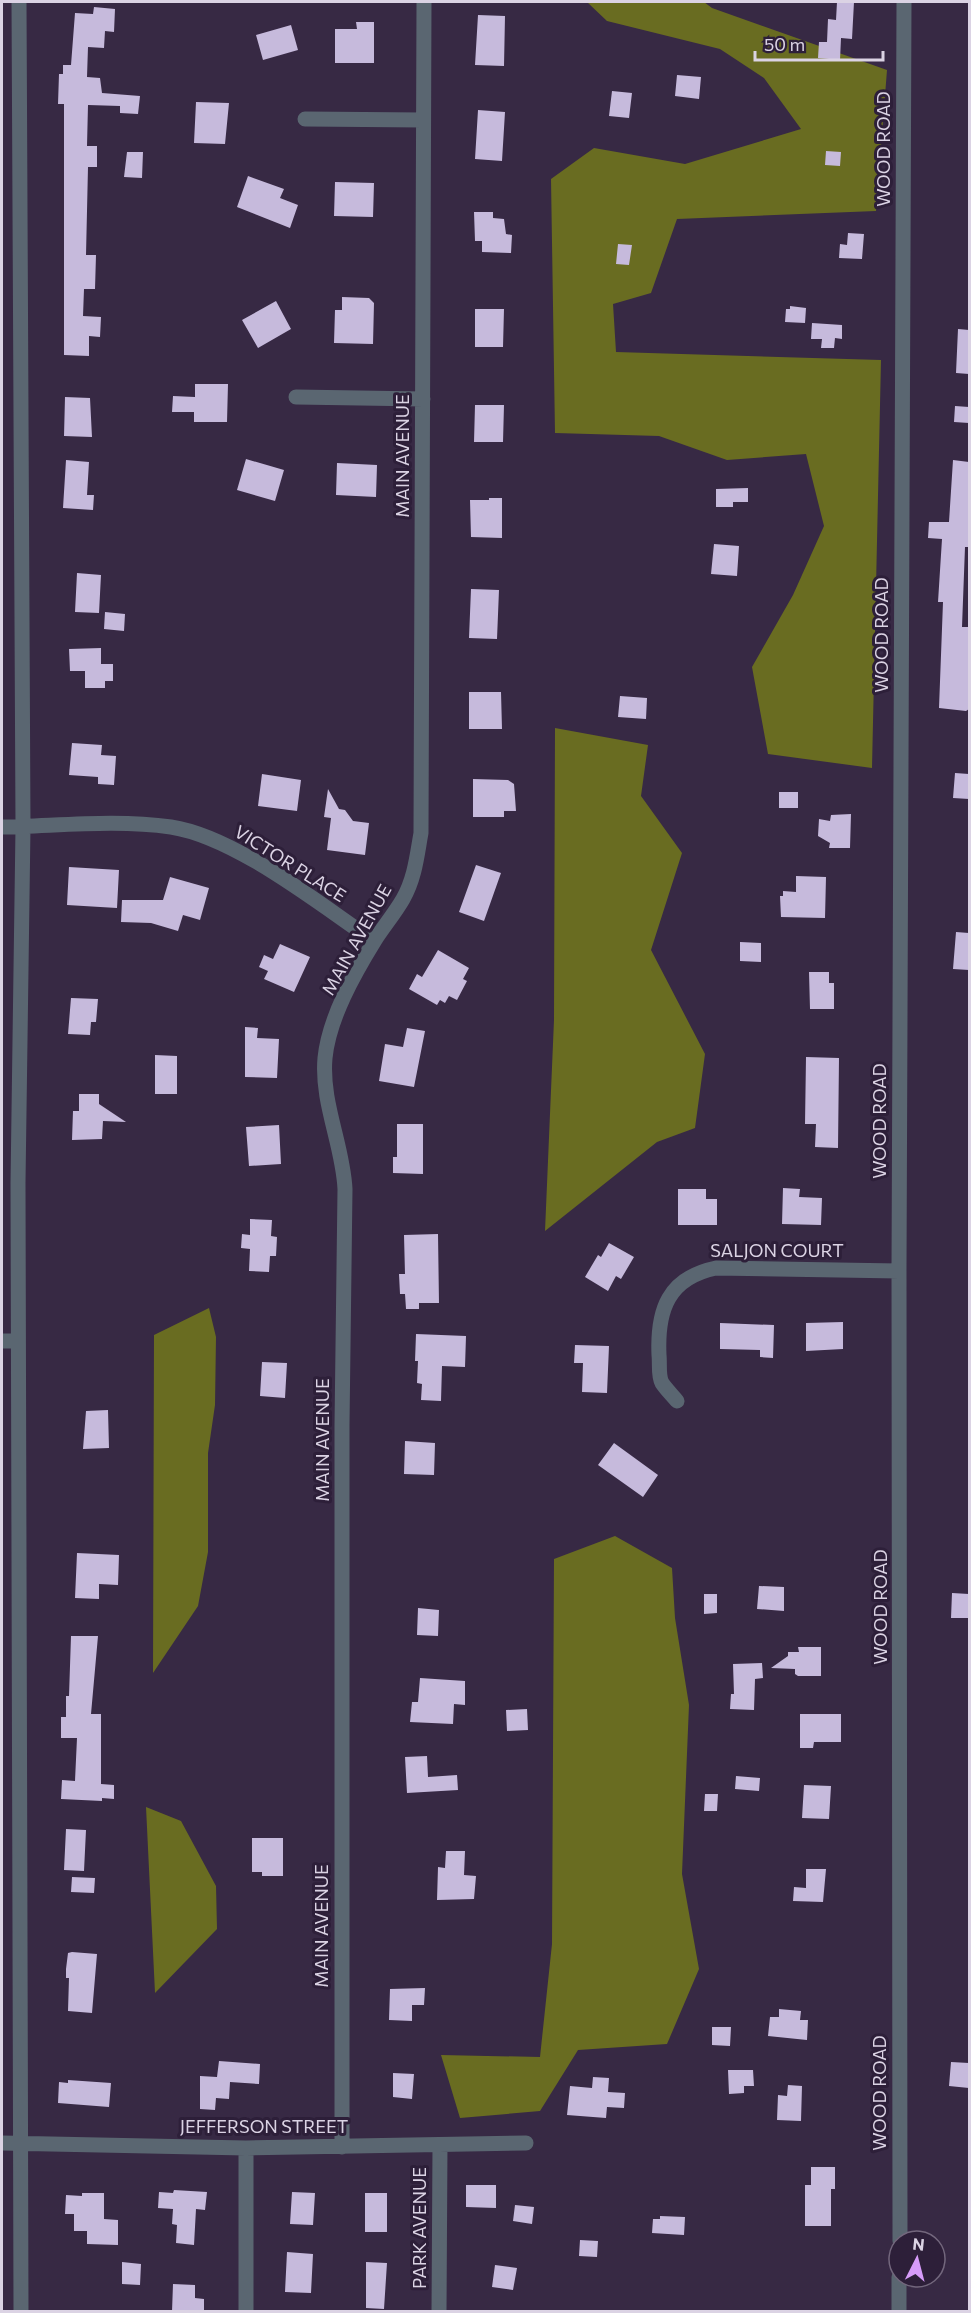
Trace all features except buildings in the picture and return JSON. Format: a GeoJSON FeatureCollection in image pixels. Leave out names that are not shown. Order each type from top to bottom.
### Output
{"type":"FeatureCollection","features":[{"type":"Feature","properties":{"kind":"street"},"geometry":{"type":"LineString","coordinates":[[19,2],[23,826],[18,1341],[21,2312]]}},
{"type":"Feature","properties":{"kind":"street","name":"MAIN AVENUE"},"geometry":{"type":"LineString","coordinates":[[342,2147],[342,1425],[345,1190],[342,1155],[326,1088],[326,1058],[340,1010],[374,941],[404,898],[416,868],[421,833],[424,2]]}},
{"type":"Feature","properties":{"kind":"street","name":"WOOD ROAD"},"geometry":{"type":"LineString","coordinates":[[900,2229],[899,1271],[904,2]]}},
{"type":"Feature","properties":{"kind":"street"},"geometry":{"type":"LineString","coordinates":[[305,119],[423,120]]}},
{"type":"Feature","properties":{"kind":"street"},"geometry":{"type":"LineString","coordinates":[[296,397],[423,399]]}},
{"type":"Feature","properties":{"kind":"street","name":"VICTOR PLACE"},"geometry":{"type":"LineString","coordinates":[[2,827],[141,824],[173,827],[205,836],[234,849],[374,941]]}},
{"type":"Feature","properties":{"kind":"street","name":"SALJON COURT"},"geometry":{"type":"LineString","coordinates":[[677,1401],[661,1381],[658,1332],[668,1295],[680,1283],[702,1271],[716,1268],[899,1271]]}},
{"type":"Feature","properties":{"kind":"street"},"geometry":{"type":"LineString","coordinates":[[2,1341],[18,1341]]}},
{"type":"Feature","properties":{"kind":"street","name":"JEFFERSON STREET"},"geometry":{"type":"LineString","coordinates":[[2,2143],[246,2148],[526,2143]]}},
{"type":"Feature","properties":{"kind":"street","name":"PARK AVENUE"},"geometry":{"type":"LineString","coordinates":[[440,2145],[440,2312]]}},
{"type":"Feature","properties":{"kind":"street"},"geometry":{"type":"LineString","coordinates":[[246,2148],[246,2312]]}},
{"type":"Feature","properties":{"kind":"street"},"geometry":{"type":"LineString","coordinates":[[899,2289],[899,2312]]}},
{"type":"Feature","properties":{"kind":"shaded area"},"geometry":{"type":"Polygon","coordinates":[[[587,2],[704,2],[712,8],[887,70],[876,211],[677,219],[651,293],[613,304],[616,352],[881,360],[872,768],[768,754],[752,667],[793,595],[824,526],[806,454],[727,460],[659,436],[555,433],[551,179],[594,148],[685,164],[801,129],[764,78],[720,49],[607,21],[587,2]]]}},
{"type":"Feature","properties":{"kind":"shaded area"},"geometry":{"type":"Polygon","coordinates":[[[555,728],[648,745],[641,796],[682,853],[651,950],[705,1054],[695,1128],[657,1142],[545,1231],[554,1020],[555,728]]]}},
{"type":"Feature","properties":{"kind":"shaded area"},"geometry":{"type":"Polygon","coordinates":[[[209,1308],[216,1337],[215,1405],[208,1453],[208,1552],[198,1606],[153,1673],[154,1335],[209,1308]]]}},
{"type":"Feature","properties":{"kind":"shaded area"},"geometry":{"type":"Polygon","coordinates":[[[615,1536],[672,1568],[675,1618],[689,1705],[682,1874],[699,1969],[667,2044],[578,2050],[540,2111],[460,2118],[441,2055],[540,2057],[552,1944],[554,1559],[615,1536]]]}},
{"type":"Feature","properties":{"kind":"shaded area"},"geometry":{"type":"Polygon","coordinates":[[[146,1807],[181,1821],[216,1886],[217,1929],[155,1993],[146,1807]]]}}]}
